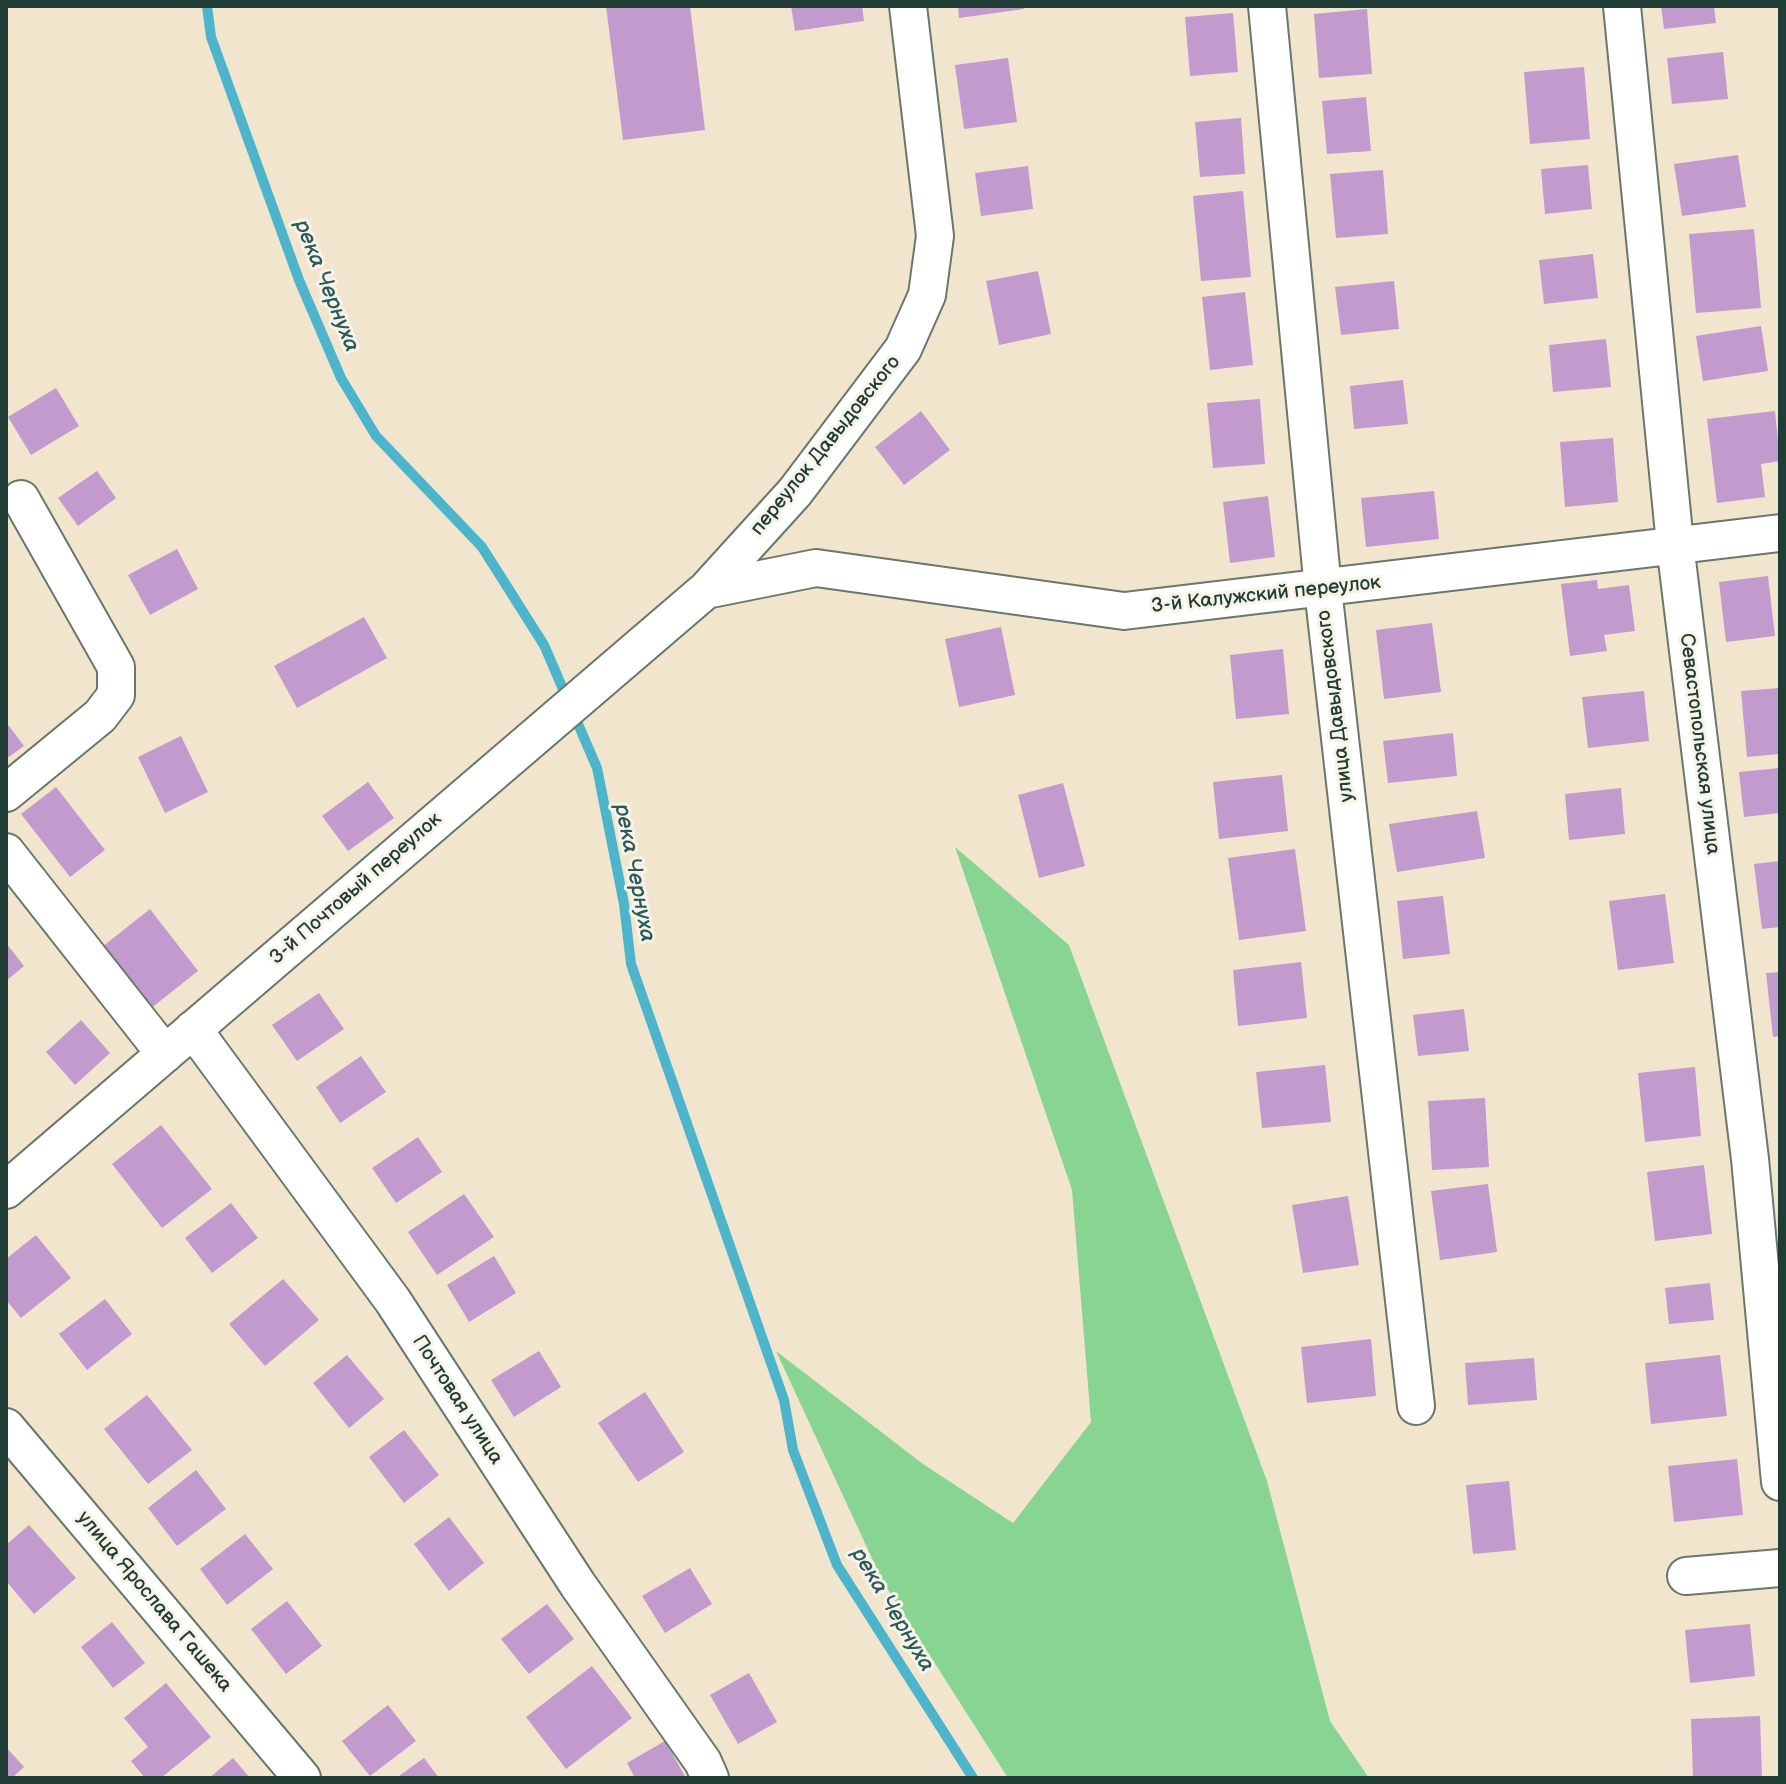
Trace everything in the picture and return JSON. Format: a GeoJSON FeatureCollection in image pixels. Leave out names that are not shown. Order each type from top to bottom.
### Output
{"type":"FeatureCollection","features":[{"type":"Feature","properties":{"kind":"street","name":"переулок Давыдовского"},"geometry":{"type":"LineString","coordinates":[[706,590],[795,492],[903,349],[927,295],[935,236],[908,6]]}},
{"type":"Feature","properties":{"kind":"street","name":"улица Давыдовского"},"geometry":{"type":"LineString","coordinates":[[1267,6],[1323,589],[1416,1406]]}},
{"type":"Feature","properties":{"kind":"street","name":"Севастопольская улица"},"geometry":{"type":"LineString","coordinates":[[1622,6],[1675,544],[1750,1159],[1780,1482]]}},
{"type":"Feature","properties":{"kind":"street"},"geometry":{"type":"LineString","coordinates":[[6,793],[100,716],[116,695],[116,667],[21,499]]}},
{"type":"Feature","properties":{"kind":"street","name":"3-й Калужский переулок"},"geometry":{"type":"LineString","coordinates":[[706,590],[816,568],[1124,611],[1780,533]]}},
{"type":"Feature","properties":{"kind":"street","name":"3-й Почтовый переулок"},"geometry":{"type":"LineString","coordinates":[[6,1190],[706,590]]}},
{"type":"Feature","properties":{"kind":"street"},"geometry":{"type":"LineString","coordinates":[[6,852],[165,1054]]}},
{"type":"Feature","properties":{"kind":"street","name":"Почтовая улица"},"geometry":{"type":"LineString","coordinates":[[193,1029],[393,1301],[578,1585],[703,1762],[710,1778]]}},
{"type":"Feature","properties":{"kind":"street","name":"улица Ярослава Гашека"},"geometry":{"type":"LineString","coordinates":[[6,1427],[302,1778]]}},
{"type":"Feature","properties":{"kind":"street"},"geometry":{"type":"LineString","coordinates":[[1686,1576],[1780,1568]]}},
{"type":"Feature","properties":{"kind":"green space"},"geometry":{"type":"Polygon","coordinates":[[[955,847],[1069,945],[1267,1481],[1330,1721],[1369,1778],[1008,1778],[883,1582],[776,1351],[923,1464],[1013,1523],[1091,1422],[1072,1190],[955,847]]]}},
{"type":"Feature","properties":{"kind":"building"},"geometry":{"type":"Polygon","coordinates":[[[606,6],[690,6],[705,130],[623,140],[606,6]]]}},
{"type":"Feature","properties":{"kind":"building"},"geometry":{"type":"Polygon","coordinates":[[[791,6],[862,6],[864,21],[795,31],[791,6]]]}},
{"type":"Feature","properties":{"kind":"building"},"geometry":{"type":"Polygon","coordinates":[[[958,6],[1023,6],[1024,9],[959,18],[958,6]]]}},
{"type":"Feature","properties":{"kind":"building"},"geometry":{"type":"Polygon","coordinates":[[[1661,6],[1714,6],[1716,23],[1664,29],[1661,6]]]}},
{"type":"Feature","properties":{"kind":"building"},"geometry":{"type":"Polygon","coordinates":[[[1367,9],[1372,74],[1319,78],[1314,14],[1367,9]]]}},
{"type":"Feature","properties":{"kind":"building"},"geometry":{"type":"Polygon","coordinates":[[[1233,13],[1238,72],[1190,76],[1185,17],[1233,13]]]}},
{"type":"Feature","properties":{"kind":"building"},"geometry":{"type":"Polygon","coordinates":[[[1723,52],[1728,99],[1672,104],[1667,58],[1723,52]]]}},
{"type":"Feature","properties":{"kind":"building"},"geometry":{"type":"Polygon","coordinates":[[[1008,58],[1017,122],[964,129],[955,65],[1008,58]]]}},
{"type":"Feature","properties":{"kind":"building"},"geometry":{"type":"Polygon","coordinates":[[[1584,67],[1590,139],[1530,144],[1524,72],[1584,67]]]}},
{"type":"Feature","properties":{"kind":"building"},"geometry":{"type":"Polygon","coordinates":[[[1366,97],[1371,151],[1327,154],[1322,101],[1366,97]]]}},
{"type":"Feature","properties":{"kind":"building"},"geometry":{"type":"Polygon","coordinates":[[[1241,118],[1245,174],[1200,177],[1195,122],[1241,118]]]}},
{"type":"Feature","properties":{"kind":"building"},"geometry":{"type":"Polygon","coordinates":[[[1738,155],[1746,207],[1682,216],[1674,164],[1738,155]]]}},
{"type":"Feature","properties":{"kind":"building"},"geometry":{"type":"Polygon","coordinates":[[[1588,165],[1592,209],[1545,214],[1541,169],[1588,165]]]}},
{"type":"Feature","properties":{"kind":"building"},"geometry":{"type":"Polygon","coordinates":[[[1028,166],[1033,209],[981,216],[975,173],[1028,166]]]}},
{"type":"Feature","properties":{"kind":"building"},"geometry":{"type":"Polygon","coordinates":[[[1383,170],[1388,234],[1336,238],[1330,174],[1383,170]]]}},
{"type":"Feature","properties":{"kind":"building"},"geometry":{"type":"Polygon","coordinates":[[[1243,191],[1251,277],[1201,281],[1193,196],[1243,191]]]}},
{"type":"Feature","properties":{"kind":"building"},"geometry":{"type":"Polygon","coordinates":[[[1754,229],[1761,308],[1696,313],[1689,234],[1754,229]]]}},
{"type":"Feature","properties":{"kind":"building"},"geometry":{"type":"Polygon","coordinates":[[[1593,254],[1598,298],[1544,304],[1539,260],[1593,254]]]}},
{"type":"Feature","properties":{"kind":"building"},"geometry":{"type":"Polygon","coordinates":[[[1038,271],[1051,334],[999,345],[986,281],[1038,271]]]}},
{"type":"Feature","properties":{"kind":"building"},"geometry":{"type":"Polygon","coordinates":[[[1394,281],[1399,329],[1341,335],[1335,287],[1394,281]]]}},
{"type":"Feature","properties":{"kind":"building"},"geometry":{"type":"Polygon","coordinates":[[[1245,292],[1253,365],[1210,370],[1202,297],[1245,292]]]}},
{"type":"Feature","properties":{"kind":"building"},"geometry":{"type":"Polygon","coordinates":[[[1761,326],[1768,371],[1703,381],[1696,336],[1761,326]]]}},
{"type":"Feature","properties":{"kind":"building"},"geometry":{"type":"Polygon","coordinates":[[[1606,339],[1611,387],[1553,392],[1549,345],[1606,339]]]}},
{"type":"Feature","properties":{"kind":"building"},"geometry":{"type":"Polygon","coordinates":[[[1403,380],[1408,424],[1354,429],[1350,386],[1403,380]]]}},
{"type":"Feature","properties":{"kind":"building"},"geometry":{"type":"Polygon","coordinates":[[[56,388],[79,426],[31,455],[8,417],[56,388]]]}},
{"type":"Feature","properties":{"kind":"building"},"geometry":{"type":"Polygon","coordinates":[[[1260,399],[1265,464],[1213,468],[1207,403],[1260,399]]]}},
{"type":"Feature","properties":{"kind":"building"},"geometry":{"type":"Polygon","coordinates":[[[921,411],[950,450],[904,485],[875,447],[921,411]]]}},
{"type":"Feature","properties":{"kind":"building"},"geometry":{"type":"Polygon","coordinates":[[[1775,411],[1780,461],[1761,464],[1765,497],[1717,503],[1707,419],[1775,411]]]}},
{"type":"Feature","properties":{"kind":"building"},"geometry":{"type":"Polygon","coordinates":[[[1613,438],[1618,502],[1565,507],[1560,442],[1613,438]]]}},
{"type":"Feature","properties":{"kind":"building"},"geometry":{"type":"Polygon","coordinates":[[[97,471],[116,498],[78,526],[58,498],[97,471]]]}},
{"type":"Feature","properties":{"kind":"building"},"geometry":{"type":"Polygon","coordinates":[[[1434,491],[1439,539],[1366,547],[1361,498],[1434,491]]]}},
{"type":"Feature","properties":{"kind":"building"},"geometry":{"type":"Polygon","coordinates":[[[1268,496],[1275,557],[1230,563],[1223,502],[1268,496]]]}},
{"type":"Feature","properties":{"kind":"building"},"geometry":{"type":"Polygon","coordinates":[[[177,549],[198,589],[150,615],[128,575],[177,549]]]}},
{"type":"Feature","properties":{"kind":"building"},"geometry":{"type":"Polygon","coordinates":[[[1768,576],[1775,636],[1726,642],[1719,582],[1768,576]]]}},
{"type":"Feature","properties":{"kind":"building"},"geometry":{"type":"Polygon","coordinates":[[[1597,580],[1598,589],[1629,585],[1635,631],[1604,635],[1607,651],[1570,656],[1561,584],[1597,580]]]}},
{"type":"Feature","properties":{"kind":"building"},"geometry":{"type":"Polygon","coordinates":[[[364,617],[387,658],[297,708],[274,666],[364,617]]]}},
{"type":"Feature","properties":{"kind":"building"},"geometry":{"type":"Polygon","coordinates":[[[1432,623],[1441,692],[1384,699],[1376,630],[1432,623]]]}},
{"type":"Feature","properties":{"kind":"building"},"geometry":{"type":"Polygon","coordinates":[[[1001,627],[1015,695],[959,707],[945,639],[1001,627]]]}},
{"type":"Feature","properties":{"kind":"building"},"geometry":{"type":"Polygon","coordinates":[[[1283,649],[1289,714],[1236,719],[1230,655],[1283,649]]]}},
{"type":"Feature","properties":{"kind":"building"},"geometry":{"type":"Polygon","coordinates":[[[1780,688],[1780,754],[1747,757],[1741,691],[1780,688]]]}},
{"type":"Feature","properties":{"kind":"building"},"geometry":{"type":"Polygon","coordinates":[[[1644,691],[1649,741],[1588,748],[1582,697],[1644,691]]]}},
{"type":"Feature","properties":{"kind":"building"},"geometry":{"type":"Polygon","coordinates":[[[6,722],[24,746],[6,759],[6,722]]]}},
{"type":"Feature","properties":{"kind":"building"},"geometry":{"type":"Polygon","coordinates":[[[1453,733],[1457,776],[1388,783],[1383,741],[1453,733]]]}},
{"type":"Feature","properties":{"kind":"building"},"geometry":{"type":"Polygon","coordinates":[[[181,736],[208,792],[165,813],[138,757],[181,736]]]}},
{"type":"Feature","properties":{"kind":"building"},"geometry":{"type":"Polygon","coordinates":[[[1780,768],[1780,813],[1744,817],[1739,772],[1780,768]]]}},
{"type":"Feature","properties":{"kind":"building"},"geometry":{"type":"Polygon","coordinates":[[[1282,775],[1288,831],[1219,839],[1213,782],[1282,775]]]}},
{"type":"Feature","properties":{"kind":"building"},"geometry":{"type":"Polygon","coordinates":[[[368,782],[394,818],[348,851],[322,816],[368,782]]]}},
{"type":"Feature","properties":{"kind":"building"},"geometry":{"type":"Polygon","coordinates":[[[1063,783],[1085,866],[1039,878],[1018,795],[1063,783]]]}},
{"type":"Feature","properties":{"kind":"building"},"geometry":{"type":"Polygon","coordinates":[[[56,787],[105,850],[70,877],[21,814],[56,787]]]}},
{"type":"Feature","properties":{"kind":"building"},"geometry":{"type":"Polygon","coordinates":[[[1621,788],[1625,834],[1569,840],[1565,794],[1621,788]]]}},
{"type":"Feature","properties":{"kind":"building"},"geometry":{"type":"Polygon","coordinates":[[[1477,811],[1485,858],[1397,872],[1389,824],[1477,811]]]}},
{"type":"Feature","properties":{"kind":"building"},"geometry":{"type":"Polygon","coordinates":[[[1295,849],[1306,931],[1239,940],[1228,858],[1295,849]]]}},
{"type":"Feature","properties":{"kind":"building"},"geometry":{"type":"Polygon","coordinates":[[[1780,861],[1780,927],[1762,929],[1754,864],[1780,861]]]}},
{"type":"Feature","properties":{"kind":"building"},"geometry":{"type":"Polygon","coordinates":[[[1665,894],[1674,963],[1618,970],[1609,901],[1665,894]]]}},
{"type":"Feature","properties":{"kind":"building"},"geometry":{"type":"Polygon","coordinates":[[[1443,896],[1450,954],[1403,959],[1397,901],[1443,896]]]}},
{"type":"Feature","properties":{"kind":"building"},"geometry":{"type":"Polygon","coordinates":[[[150,909],[198,971],[150,1009],[102,947],[150,909]]]}},
{"type":"Feature","properties":{"kind":"building"},"geometry":{"type":"Polygon","coordinates":[[[6,943],[24,966],[6,981],[6,943]]]}},
{"type":"Feature","properties":{"kind":"building"},"geometry":{"type":"Polygon","coordinates":[[[1301,962],[1307,1018],[1238,1026],[1233,970],[1301,962]]]}},
{"type":"Feature","properties":{"kind":"building"},"geometry":{"type":"Polygon","coordinates":[[[1780,972],[1780,1036],[1773,1037],[1766,973],[1780,972]]]}},
{"type":"Feature","properties":{"kind":"building"},"geometry":{"type":"Polygon","coordinates":[[[319,993],[344,1029],[297,1061],[272,1025],[319,993]]]}},
{"type":"Feature","properties":{"kind":"building"},"geometry":{"type":"Polygon","coordinates":[[[1464,1009],[1469,1051],[1418,1056],[1413,1015],[1464,1009]]]}},
{"type":"Feature","properties":{"kind":"building"},"geometry":{"type":"Polygon","coordinates":[[[81,1020],[110,1053],[75,1085],[46,1052],[81,1020]]]}},
{"type":"Feature","properties":{"kind":"building"},"geometry":{"type":"Polygon","coordinates":[[[361,1056],[386,1092],[340,1123],[316,1087],[361,1056]]]}},
{"type":"Feature","properties":{"kind":"building"},"geometry":{"type":"Polygon","coordinates":[[[1325,1065],[1331,1122],[1262,1128],[1256,1072],[1325,1065]]]}},
{"type":"Feature","properties":{"kind":"building"},"geometry":{"type":"Polygon","coordinates":[[[1695,1067],[1701,1136],[1645,1142],[1638,1073],[1695,1067]]]}},
{"type":"Feature","properties":{"kind":"building"},"geometry":{"type":"Polygon","coordinates":[[[1485,1098],[1489,1167],[1432,1170],[1428,1101],[1485,1098]]]}},
{"type":"Feature","properties":{"kind":"building"},"geometry":{"type":"Polygon","coordinates":[[[161,1125],[212,1189],[162,1228],[112,1164],[161,1125]]]}},
{"type":"Feature","properties":{"kind":"building"},"geometry":{"type":"Polygon","coordinates":[[[418,1137],[442,1172],[396,1203],[372,1168],[418,1137]]]}},
{"type":"Feature","properties":{"kind":"building"},"geometry":{"type":"Polygon","coordinates":[[[1704,1165],[1712,1234],[1655,1241],[1647,1172],[1704,1165]]]}},
{"type":"Feature","properties":{"kind":"building"},"geometry":{"type":"Polygon","coordinates":[[[1488,1184],[1497,1252],[1440,1260],[1431,1191],[1488,1184]]]}},
{"type":"Feature","properties":{"kind":"building"},"geometry":{"type":"Polygon","coordinates":[[[464,1194],[494,1237],[437,1275],[408,1232],[464,1194]]]}},
{"type":"Feature","properties":{"kind":"building"},"geometry":{"type":"Polygon","coordinates":[[[1348,1196],[1359,1265],[1303,1273],[1292,1205],[1348,1196]]]}},
{"type":"Feature","properties":{"kind":"building"},"geometry":{"type":"Polygon","coordinates":[[[231,1203],[258,1238],[212,1273],[185,1238],[231,1203]]]}},
{"type":"Feature","properties":{"kind":"building"},"geometry":{"type":"Polygon","coordinates":[[[36,1235],[71,1278],[21,1318],[6,1300],[6,1259],[36,1235]]]}},
{"type":"Feature","properties":{"kind":"building"},"geometry":{"type":"Polygon","coordinates":[[[494,1256],[516,1293],[469,1322],[447,1285],[494,1256]]]}},
{"type":"Feature","properties":{"kind":"building"},"geometry":{"type":"Polygon","coordinates":[[[283,1279],[319,1320],[265,1366],[229,1324],[283,1279]]]}},
{"type":"Feature","properties":{"kind":"building"},"geometry":{"type":"Polygon","coordinates":[[[1710,1283],[1714,1320],[1669,1324],[1665,1288],[1710,1283]]]}},
{"type":"Feature","properties":{"kind":"building"},"geometry":{"type":"Polygon","coordinates":[[[105,1299],[132,1334],[87,1370],[59,1334],[105,1299]]]}},
{"type":"Feature","properties":{"kind":"building"},"geometry":{"type":"Polygon","coordinates":[[[1371,1339],[1376,1396],[1307,1403],[1301,1347],[1371,1339]]]}},
{"type":"Feature","properties":{"kind":"building"},"geometry":{"type":"Polygon","coordinates":[[[539,1351],[561,1387],[514,1417],[491,1380],[539,1351]]]}},
{"type":"Feature","properties":{"kind":"building"},"geometry":{"type":"Polygon","coordinates":[[[347,1355],[384,1399],[349,1428],[313,1383],[347,1355]]]}},
{"type":"Feature","properties":{"kind":"building"},"geometry":{"type":"Polygon","coordinates":[[[1720,1355],[1727,1416],[1651,1424],[1645,1363],[1720,1355]]]}},
{"type":"Feature","properties":{"kind":"building"},"geometry":{"type":"Polygon","coordinates":[[[1534,1358],[1537,1400],[1468,1405],[1465,1363],[1534,1358]]]}},
{"type":"Feature","properties":{"kind":"building"},"geometry":{"type":"Polygon","coordinates":[[[645,1392],[684,1452],[638,1482],[598,1423],[645,1392]]]}},
{"type":"Feature","properties":{"kind":"building"},"geometry":{"type":"Polygon","coordinates":[[[147,1395],[192,1450],[148,1484],[104,1429],[147,1395]]]}},
{"type":"Feature","properties":{"kind":"building"},"geometry":{"type":"Polygon","coordinates":[[[404,1430],[439,1475],[404,1503],[369,1457],[404,1430]]]}},
{"type":"Feature","properties":{"kind":"building"},"geometry":{"type":"Polygon","coordinates":[[[1737,1459],[1743,1515],[1674,1522],[1668,1466],[1737,1459]]]}},
{"type":"Feature","properties":{"kind":"building"},"geometry":{"type":"Polygon","coordinates":[[[196,1470],[226,1509],[177,1546],[148,1508],[196,1470]]]}},
{"type":"Feature","properties":{"kind":"building"},"geometry":{"type":"Polygon","coordinates":[[[1509,1481],[1516,1550],[1473,1554],[1466,1485],[1509,1481]]]}},
{"type":"Feature","properties":{"kind":"building"},"geometry":{"type":"Polygon","coordinates":[[[449,1517],[484,1563],[449,1591],[414,1544],[449,1517]]]}},
{"type":"Feature","properties":{"kind":"building"},"geometry":{"type":"Polygon","coordinates":[[[29,1525],[76,1578],[34,1614],[6,1581],[6,1545],[29,1525]]]}},
{"type":"Feature","properties":{"kind":"building"},"geometry":{"type":"Polygon","coordinates":[[[245,1534],[273,1569],[227,1605],[200,1569],[245,1534]]]}},
{"type":"Feature","properties":{"kind":"building"},"geometry":{"type":"Polygon","coordinates":[[[690,1568],[712,1604],[665,1633],[642,1596],[690,1568]]]}},
{"type":"Feature","properties":{"kind":"building"},"geometry":{"type":"Polygon","coordinates":[[[287,1601],[322,1646],[286,1674],[251,1629],[287,1601]]]}},
{"type":"Feature","properties":{"kind":"building"},"geometry":{"type":"Polygon","coordinates":[[[547,1604],[574,1639],[529,1674],[501,1639],[547,1604]]]}},
{"type":"Feature","properties":{"kind":"building"},"geometry":{"type":"Polygon","coordinates":[[[112,1622],[145,1663],[113,1688],[81,1647],[112,1622]]]}},
{"type":"Feature","properties":{"kind":"building"},"geometry":{"type":"Polygon","coordinates":[[[1750,1624],[1755,1676],[1690,1683],[1685,1630],[1750,1624]]]}},
{"type":"Feature","properties":{"kind":"building"},"geometry":{"type":"Polygon","coordinates":[[[592,1666],[632,1718],[566,1769],[526,1717],[592,1666]]]}},
{"type":"Feature","properties":{"kind":"building"},"geometry":{"type":"Polygon","coordinates":[[[749,1673],[777,1722],[738,1744],[710,1695],[749,1673]]]}},
{"type":"Feature","properties":{"kind":"building"},"geometry":{"type":"Polygon","coordinates":[[[166,1683],[211,1737],[161,1778],[145,1778],[131,1761],[148,1747],[124,1718],[166,1683]]]}},
{"type":"Feature","properties":{"kind":"building"},"geometry":{"type":"Polygon","coordinates":[[[388,1705],[416,1741],[370,1776],[342,1741],[388,1705]]]}},
{"type":"Feature","properties":{"kind":"building"},"geometry":{"type":"Polygon","coordinates":[[[1760,1716],[1762,1778],[1693,1778],[1691,1719],[1760,1716]]]}},
{"type":"Feature","properties":{"kind":"building"},"geometry":{"type":"Polygon","coordinates":[[[665,1741],[686,1778],[635,1778],[627,1763],[665,1741]]]}},
{"type":"Feature","properties":{"kind":"building"},"geometry":{"type":"Polygon","coordinates":[[[6,1747],[24,1767],[12,1778],[6,1778],[6,1747]]]}},
{"type":"Feature","properties":{"kind":"building"},"geometry":{"type":"Polygon","coordinates":[[[233,1758],[250,1778],[209,1778],[233,1758]]]}},
{"type":"Feature","properties":{"kind":"building"},"geometry":{"type":"Polygon","coordinates":[[[424,1758],[439,1778],[396,1778],[424,1758]]]}},
{"type":"Feature","properties":{"kind":"waterway","name":"река Чернуха"},"geometry":{"type":"LineString","coordinates":[[207,6],[211,37],[299,280],[341,378],[376,436],[482,547],[544,645],[597,768],[624,904],[631,964],[784,1400],[793,1450],[837,1565],[973,1778]]}}]}
